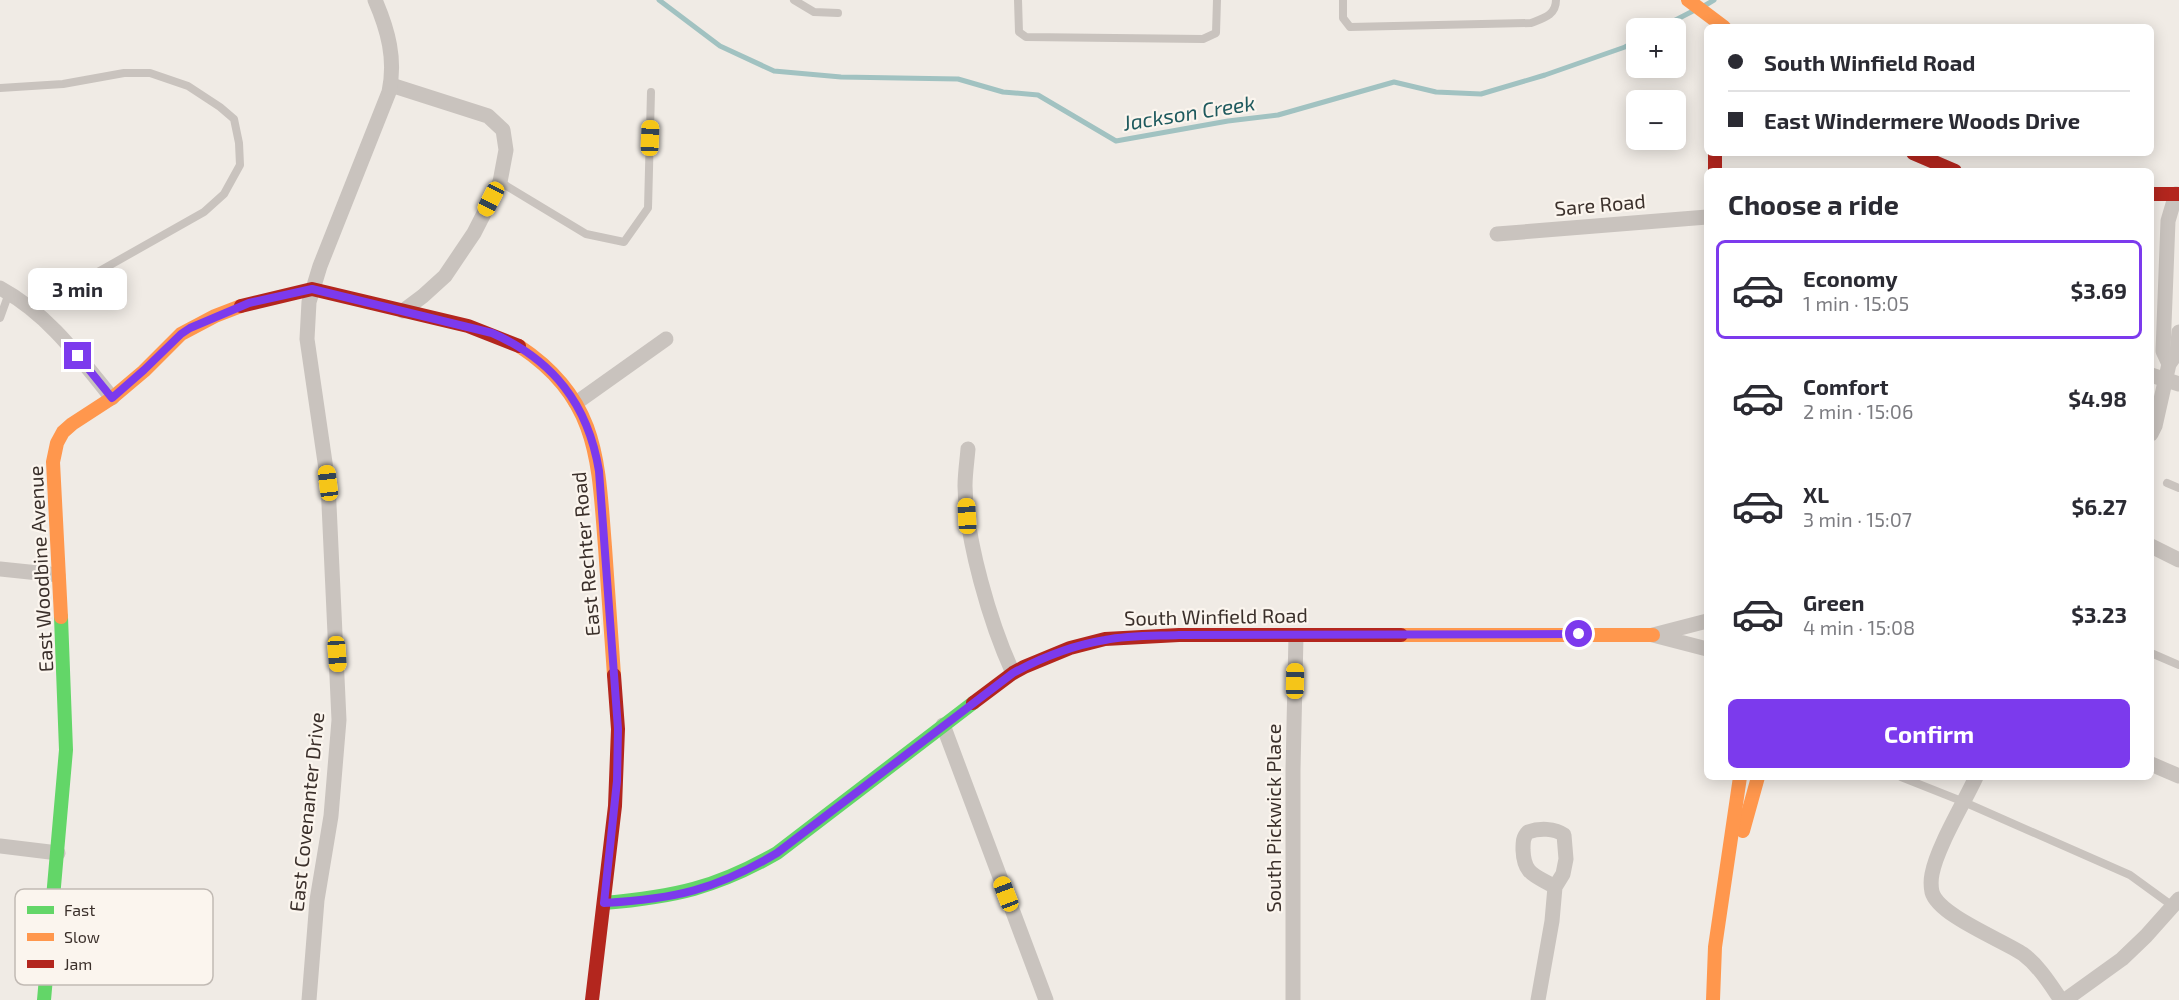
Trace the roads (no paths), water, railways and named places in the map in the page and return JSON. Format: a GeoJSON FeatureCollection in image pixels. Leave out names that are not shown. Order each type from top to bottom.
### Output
{"type":"FeatureCollection","features":[{"type":"Feature","properties":{"kind":"street","name":"East Covenanter Drive"},"geometry":{"type":"LineString","coordinates":[[309,1000],[317,900],[331,816],[339,720],[328,483],[307,339],[312,289],[391,85],[392,62],[389,38],[375,0]]}},
{"type":"Feature","properties":{"kind":"street"},"geometry":{"type":"LineString","coordinates":[[1688,0],[1716,24]]}},
{"type":"Feature","properties":{"kind":"street"},"geometry":{"type":"LineString","coordinates":[[1713,0],[1716,24]]}},
{"type":"Feature","properties":{"kind":"street"},"geometry":{"type":"LineString","coordinates":[[391,85],[488,116],[503,130],[506,150],[500,182],[474,233],[445,276],[403,311]]}},
{"type":"Feature","properties":{"kind":"street"},"geometry":{"type":"LineString","coordinates":[[1919,156],[1947,168]]}},
{"type":"Feature","properties":{"kind":"street"},"geometry":{"type":"LineString","coordinates":[[2154,194],[2178,197],[2168,221],[2163,351],[2176,383],[2154,428]]}},
{"type":"Feature","properties":{"kind":"street","name":"Sare Road"},"geometry":{"type":"LineString","coordinates":[[1497,234],[1704,217]]}},
{"type":"Feature","properties":{"kind":"street","name":"East Rechter Road"},"geometry":{"type":"LineString","coordinates":[[312,289],[476,329],[514,343],[553,373],[576,403],[590,432],[599,471],[618,729],[616,797],[592,1000]]}},
{"type":"Feature","properties":{"kind":"street","name":"East Woodbine Avenue"},"geometry":{"type":"LineString","coordinates":[[55,889],[66,750],[54,451],[63,432],[112,398],[190,328],[249,303],[312,289]]}},
{"type":"Feature","properties":{"kind":"street"},"geometry":{"type":"LineString","coordinates":[[5,291],[36,312],[67,341],[112,398]]}},
{"type":"Feature","properties":{"kind":"street"},"geometry":{"type":"LineString","coordinates":[[2169,364],[2177,353],[2179,332]]}},
{"type":"Feature","properties":{"kind":"street"},"geometry":{"type":"LineString","coordinates":[[576,403],[666,339]]}},
{"type":"Feature","properties":{"kind":"street"},"geometry":{"type":"LineString","coordinates":[[2154,376],[2176,383]]}},
{"type":"Feature","properties":{"kind":"street"},"geometry":{"type":"LineString","coordinates":[[968,449],[965,485],[967,516],[984,591],[1013,673]]}},
{"type":"Feature","properties":{"kind":"street"},"geometry":{"type":"LineString","coordinates":[[2154,548],[2179,560]]}},
{"type":"Feature","properties":{"kind":"street"},"geometry":{"type":"LineString","coordinates":[[0,569],[58,575]]}},
{"type":"Feature","properties":{"kind":"street","name":"South Winfield Road"},"geometry":{"type":"LineString","coordinates":[[1653,635],[1704,622]]}},
{"type":"Feature","properties":{"kind":"street","name":"South Winfield Road"},"geometry":{"type":"LineString","coordinates":[[604,903],[651,900],[679,895],[700,890],[748,870],[777,853],[1013,673],[1030,664],[1083,646],[1122,637],[1653,635],[1704,647]]}},
{"type":"Feature","properties":{"kind":"street","name":"South Pickwick Place"},"geometry":{"type":"LineString","coordinates":[[1293,1000],[1293,770],[1296,636]]}},
{"type":"Feature","properties":{"kind":"street"},"geometry":{"type":"LineString","coordinates":[[943,725],[1046,1000]]}},
{"type":"Feature","properties":{"kind":"street"},"geometry":{"type":"LineString","coordinates":[[2154,765],[2179,776]]}},
{"type":"Feature","properties":{"kind":"street"},"geometry":{"type":"LineString","coordinates":[[1713,1000],[1715,947],[1740,780]]}},
{"type":"Feature","properties":{"kind":"street"},"geometry":{"type":"LineString","coordinates":[[1725,882],[1757,780]]}},
{"type":"Feature","properties":{"kind":"street"},"geometry":{"type":"LineString","coordinates":[[1975,780],[1936,858],[1932,873],[1932,894],[1941,906],[1955,917],[2015,949],[2036,965],[2063,1000],[2122,959],[2176,903]]}},
{"type":"Feature","properties":{"kind":"street"},"geometry":{"type":"LineString","coordinates":[[0,846],[58,853]]}},
{"type":"Feature","properties":{"kind":"street"},"geometry":{"type":"LineString","coordinates":[[1538,1000],[1552,921],[1555,887]]}},
{"type":"Feature","properties":{"kind":"street","name":"East Woodbine Avenue"},"geometry":{"type":"LineString","coordinates":[[44,1000],[45,985]]}},
{"type":"Feature","properties":{"kind":"lane"},"geometry":{"type":"LineString","coordinates":[[794,0],[814,12],[838,13]]}},
{"type":"Feature","properties":{"kind":"lane"},"geometry":{"type":"LineString","coordinates":[[1018,0],[1019,32],[1026,37],[1203,39],[1216,33],[1217,0]]}},
{"type":"Feature","properties":{"kind":"lane"},"geometry":{"type":"LineString","coordinates":[[1343,0],[1343,18],[1350,27],[1531,22],[1548,17],[1556,7],[1556,0]]}},
{"type":"Feature","properties":{"kind":"lane"},"geometry":{"type":"LineString","coordinates":[[0,88],[63,84],[124,73],[150,73],[188,86],[220,107],[234,119],[239,143],[240,165],[224,194],[204,212],[50,299],[36,312]]}},
{"type":"Feature","properties":{"kind":"lane"},"geometry":{"type":"LineString","coordinates":[[500,182],[586,234],[624,242],[648,208],[651,92]]}},
{"type":"Feature","properties":{"kind":"lane"},"geometry":{"type":"LineString","coordinates":[[0,318],[5,291]]}},
{"type":"Feature","properties":{"kind":"lane"},"geometry":{"type":"LineString","coordinates":[[2167,483],[2179,488]]}},
{"type":"Feature","properties":{"kind":"lane"},"geometry":{"type":"LineString","coordinates":[[2154,654],[2179,665]]}},
{"type":"Feature","properties":{"kind":"lane"},"geometry":{"type":"LineString","coordinates":[[1909,780],[1964,801],[2130,875],[2176,903]]}},
{"type":"Feature","properties":{"kind":"waterway","name":"Jackson Creek"},"geometry":{"type":"LineString","coordinates":[[659,0],[720,46],[774,71],[841,77],[958,79],[1003,92],[1038,95],[1116,141],[1228,121],[1278,115],[1394,82],[1436,92],[1481,94],[1545,75],[1626,46]]}},
{"type":"Feature","properties":{"kind":"waterway","name":"Jackson Creek"},"geometry":{"type":"LineString","coordinates":[[1704,6],[1714,0]]}},
{"type":"Feature","properties":{"kind":"waterway","name":"Jackson Creek"},"geometry":{"type":"LineString","coordinates":[[1679,18],[1693,11]]}}]}
